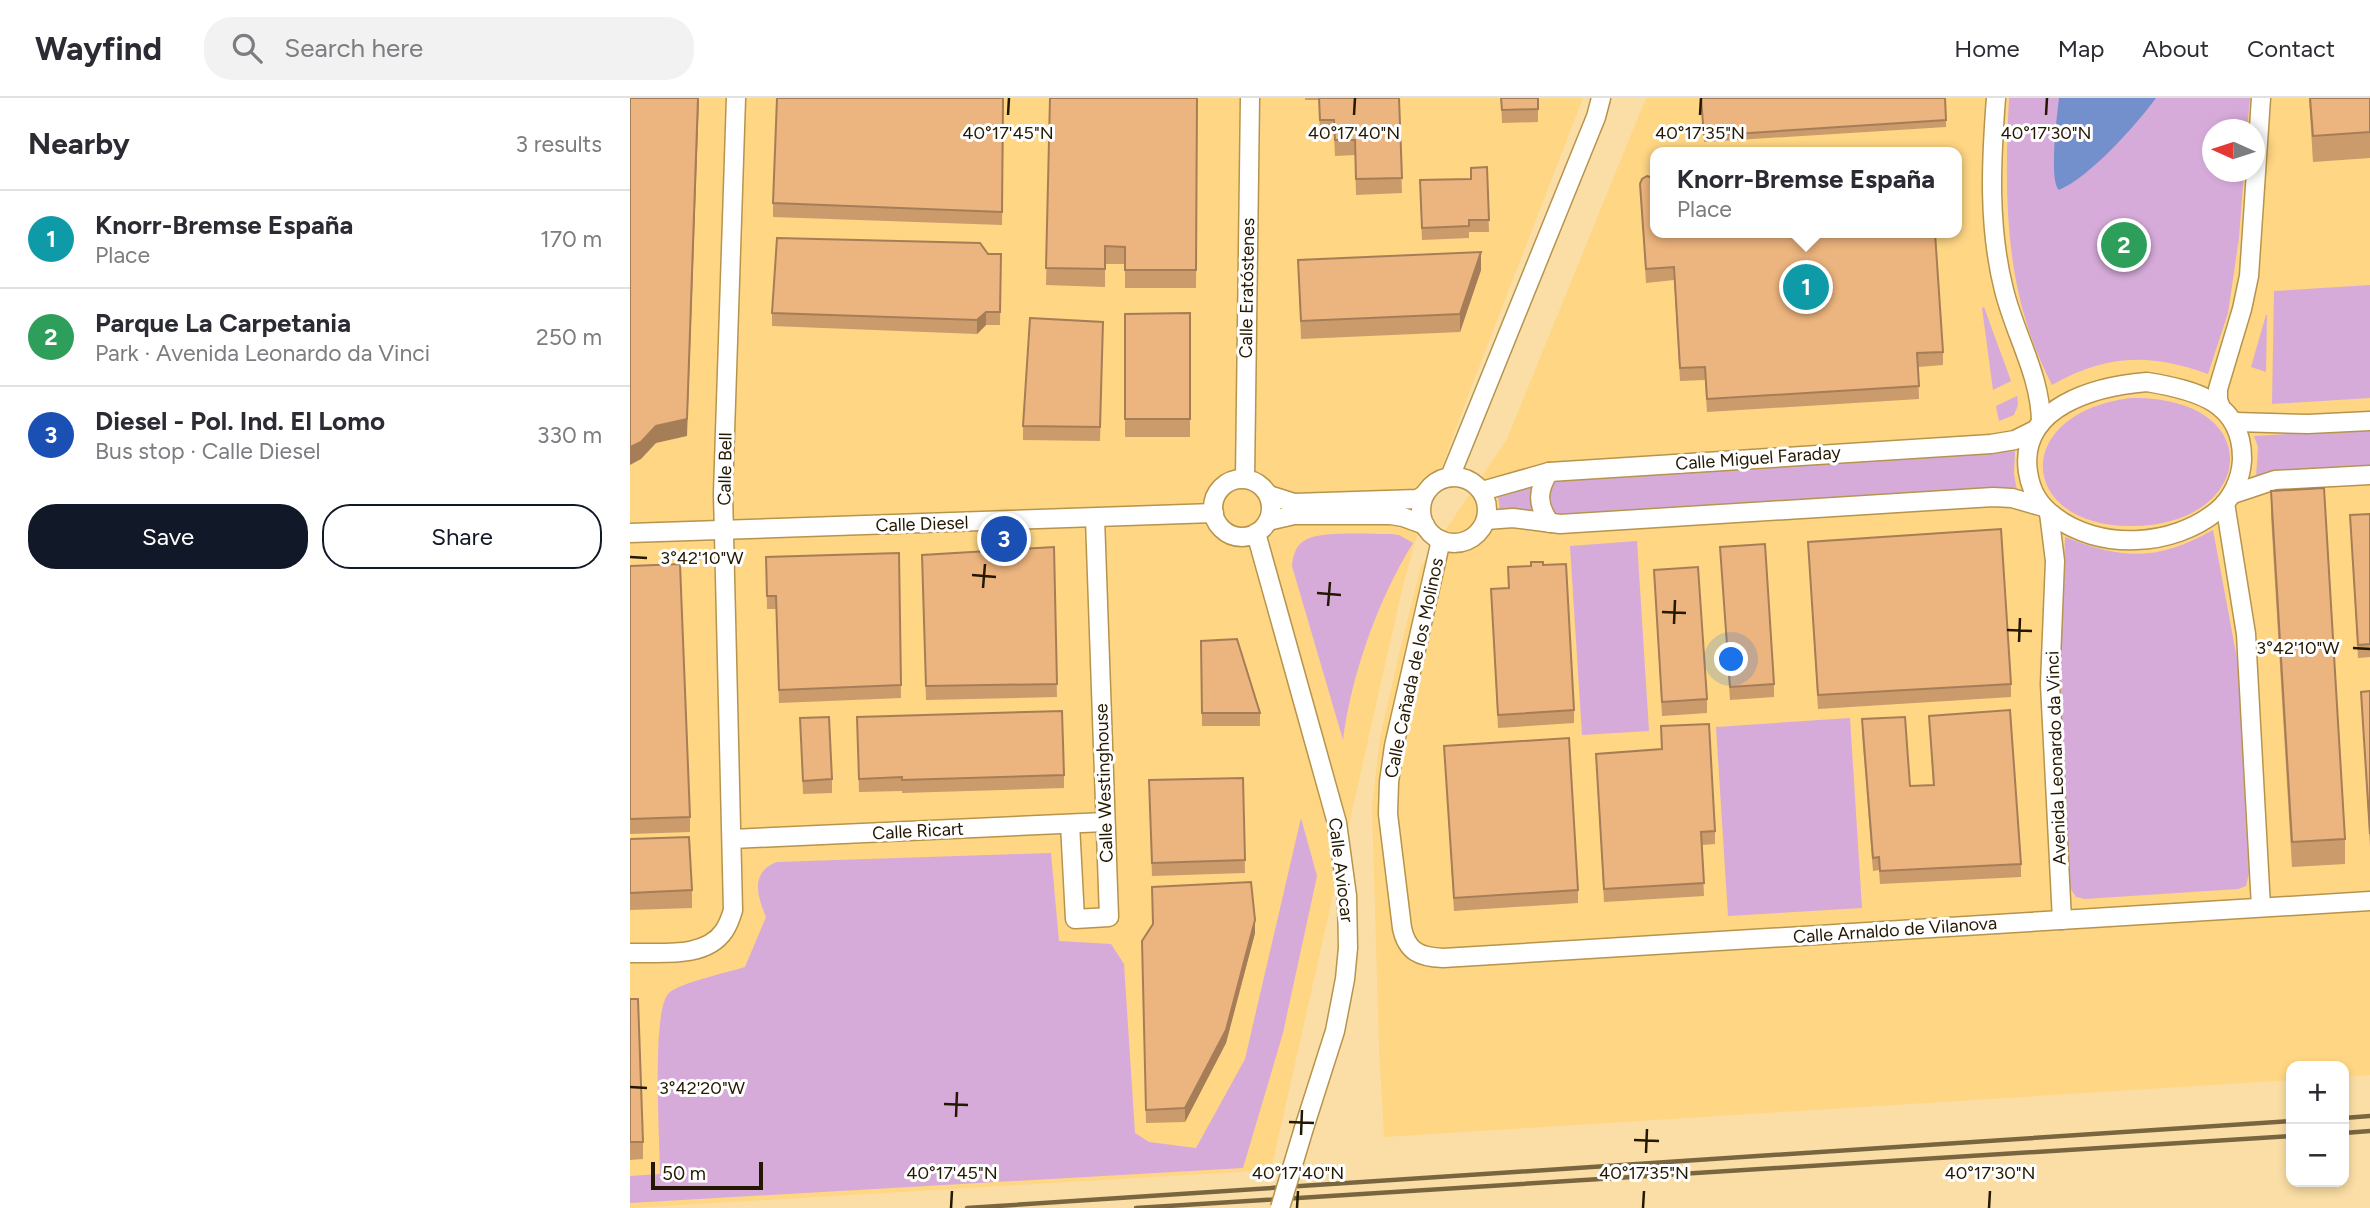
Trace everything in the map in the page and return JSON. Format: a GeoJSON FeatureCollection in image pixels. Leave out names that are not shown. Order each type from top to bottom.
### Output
{"type":"FeatureCollection","features":[{"type":"Feature","properties":{"kind":"street","name":"Calle Bell"},"geometry":{"type":"LineString","coordinates":[[630,953],[691,951],[711,944],[725,930],[733,910],[724,530],[736,98]]}},
{"type":"Feature","properties":{"kind":"street","name":"Calle Eratóstenes"},"geometry":{"type":"LineString","coordinates":[[1245,478],[1250,98]]}},
{"type":"Feature","properties":{"kind":"street"},"geometry":{"type":"LineString","coordinates":[[1450,477],[1596,117],[1601,98]]}},
{"type":"Feature","properties":{"kind":"street"},"geometry":{"type":"LineString","coordinates":[[1996,98],[1992,163],[1994,232],[2004,292],[2017,336],[2040,393],[2038,426],[2028,456],[2028,469],[2044,509]]}},
{"type":"Feature","properties":{"kind":"street"},"geometry":{"type":"LineString","coordinates":[[2221,408],[2218,389],[2249,276],[2261,98]]}},
{"type":"Feature","properties":{"kind":"street"},"geometry":{"type":"LineString","coordinates":[[1486,520],[1513,518],[1549,523],[2012,498],[2044,509],[2064,524],[2086,535],[2134,541],[2162,536],[2194,525],[2218,511],[2229,498],[2241,472],[2242,447],[2235,422],[2221,408],[2204,397],[2177,387],[2147,382],[2125,384],[2079,396],[2056,409],[2038,426]]}},
{"type":"Feature","properties":{"kind":"street"},"geometry":{"type":"LineString","coordinates":[[2235,422],[2308,424],[2370,421]]}},
{"type":"Feature","properties":{"kind":"street","name":"Calle Miguel Faraday"},"geometry":{"type":"LineString","coordinates":[[1482,491],[1549,472],[1991,443],[2015,440],[2038,426]]}},
{"type":"Feature","properties":{"kind":"street"},"geometry":{"type":"LineString","coordinates":[[1549,472],[1540,491],[1539,502],[1549,523]]}},
{"type":"Feature","properties":{"kind":"street"},"geometry":{"type":"LineString","coordinates":[[2229,498],[2275,480],[2370,475]]}},
{"type":"Feature","properties":{"kind":"street"},"geometry":{"type":"LineString","coordinates":[[1424,495],[1421,509],[1424,525],[1433,536],[1451,543],[1462,542],[1473,538],[1481,530],[1486,520],[1486,500],[1482,491],[1468,480],[1450,477],[1439,480],[1417,499],[1294,503],[1269,495],[1257,482],[1245,478],[1230,481],[1222,487],[1214,503],[1214,513],[1222,528],[1238,536],[1293,515],[1391,515],[1424,525]]}},
{"type":"Feature","properties":{"kind":"street"},"geometry":{"type":"LineString","coordinates":[[1262,527],[1271,505],[1269,495]]}},
{"type":"Feature","properties":{"kind":"street"},"geometry":{"type":"LineString","coordinates":[[2229,498],[2246,634],[2262,907]]}},
{"type":"Feature","properties":{"kind":"street","name":"Avenida Leonardo da Vinci"},"geometry":{"type":"LineString","coordinates":[[2044,509],[2055,561],[2050,684],[2062,920]]}},
{"type":"Feature","properties":{"kind":"street","name":"Calle Diesel"},"geometry":{"type":"LineString","coordinates":[[630,533],[1214,513]]}},
{"type":"Feature","properties":{"kind":"street","name":"Calle Westinghouse"},"geometry":{"type":"LineString","coordinates":[[1070,824],[1075,919],[1109,918],[1096,518]]}},
{"type":"Feature","properties":{"kind":"street","name":"Calle Aviocar"},"geometry":{"type":"LineString","coordinates":[[1262,527],[1337,823],[1347,896],[1348,948],[1335,1031],[1280,1208]]}},
{"type":"Feature","properties":{"kind":"street","name":"Calle Cañada de los Molinos"},"geometry":{"type":"LineString","coordinates":[[1421,954],[1405,941],[1402,928],[1388,814],[1389,782],[1394,746],[1441,540]]}},
{"type":"Feature","properties":{"kind":"street","name":"Calle Ricart"},"geometry":{"type":"LineString","coordinates":[[732,839],[1105,822]]}},
{"type":"Feature","properties":{"kind":"street","name":"Calle Arnaldo de Vilanova"},"geometry":{"type":"LineString","coordinates":[[1421,954],[1443,958],[2370,901]]}},
{"type":"Feature","properties":{"kind":"shaded area"},"geometry":{"type":"Polygon","coordinates":[[[630,98],[1583,98],[1464,406],[1414,545],[1271,1170],[630,1208],[630,98]]]}},
{"type":"Feature","properties":{"kind":"shaded area"},"geometry":{"type":"Polygon","coordinates":[[[1646,98],[2370,98],[2370,1075],[2349,1077],[2349,1061],[2286,1061],[2286,1080],[1384,1137],[1372,806],[1380,737],[1421,566],[1507,439],[1646,98]]]}},
{"type":"Feature","properties":{"kind":"shaded area"},"geometry":{"type":"Polygon","coordinates":[[[2009,98],[2250,98],[2248,119],[2202,119],[2202,182],[2243,182],[2239,238],[2228,313],[2208,374],[2167,363],[2128,360],[2091,367],[2052,385],[2024,316],[2016,280],[2007,173],[2009,98]]]}},
{"type":"Feature","properties":{"kind":"shaded area"},"geometry":{"type":"Polygon","coordinates":[[[2370,285],[2370,398],[2272,404],[2274,291],[2370,285]]]}},
{"type":"Feature","properties":{"kind":"shaded area"},"geometry":{"type":"Polygon","coordinates":[[[1984,307],[2011,381],[1993,390],[1982,308],[1984,307]]]}},
{"type":"Feature","properties":{"kind":"shaded area"},"geometry":{"type":"Polygon","coordinates":[[[2267,315],[2266,372],[2251,367],[2267,315]]]}},
{"type":"Feature","properties":{"kind":"shaded area"},"geometry":{"type":"Polygon","coordinates":[[[2017,396],[2018,405],[2014,415],[1999,421],[1996,406],[2017,396]]]}},
{"type":"Feature","properties":{"kind":"shaded area"},"geometry":{"type":"Polygon","coordinates":[[[2130,398],[2176,403],[2207,417],[2225,438],[2230,461],[2223,485],[2203,506],[2173,520],[2132,526],[2094,521],[2067,509],[2049,490],[2043,468],[2047,446],[2063,425],[2091,408],[2130,398]]]}},
{"type":"Feature","properties":{"kind":"shaded area"},"geometry":{"type":"Polygon","coordinates":[[[2370,429],[2370,466],[2275,472],[2256,477],[2258,447],[2254,436],[2370,429]]]}},
{"type":"Feature","properties":{"kind":"shaded area"},"geometry":{"type":"Polygon","coordinates":[[[2015,450],[2014,474],[2017,491],[1564,517],[1552,514],[1548,499],[1551,484],[1559,481],[2015,450]]]}},
{"type":"Feature","properties":{"kind":"shaded area"},"geometry":{"type":"Polygon","coordinates":[[[1534,484],[1537,516],[1500,511],[1498,496],[1534,484]]]}},
{"type":"Feature","properties":{"kind":"shaded area"},"geometry":{"type":"Polygon","coordinates":[[[2213,530],[2238,664],[2249,873],[2246,886],[2238,889],[2085,899],[2076,897],[2070,888],[2060,676],[2065,537],[2105,550],[2140,554],[2175,547],[2213,530]]]}},
{"type":"Feature","properties":{"kind":"shaded area"},"geometry":{"type":"Polygon","coordinates":[[[1399,535],[1413,543],[1388,588],[1368,638],[1352,690],[1343,740],[1292,566],[1293,558],[1300,544],[1315,536],[1399,535]]]}},
{"type":"Feature","properties":{"kind":"shaded area"},"geometry":{"type":"Polygon","coordinates":[[[1637,541],[1649,731],[1582,735],[1570,546],[1637,541]]]}},
{"type":"Feature","properties":{"kind":"shaded area"},"geometry":{"type":"Polygon","coordinates":[[[1850,718],[1862,908],[1728,916],[1716,727],[1850,718]]]}},
{"type":"Feature","properties":{"kind":"shaded area"},"geometry":{"type":"Polygon","coordinates":[[[1301,818],[1317,876],[1283,1033],[1243,1168],[630,1203],[630,1176],[660,1174],[658,1049],[663,1004],[674,989],[745,967],[766,917],[758,893],[759,878],[768,866],[777,862],[1051,853],[1059,941],[1111,944],[1124,964],[1135,1133],[1149,1142],[1196,1148],[1245,1059],[1301,818]]]}},
{"type":"Feature","properties":{"kind":"water"},"geometry":{"type":"Polygon","coordinates":[[[2059,98],[2156,98],[2125,136],[2098,162],[2059,190],[2054,161],[2059,98]]]}},
{"type":"Feature","properties":{"kind":"building"},"geometry":{"type":"Polygon","coordinates":[[[630,98],[698,98],[687,419],[656,426],[641,442],[630,447],[630,98]]]}},
{"type":"Feature","properties":{"kind":"building"},"geometry":{"type":"Polygon","coordinates":[[[777,98],[1003,98],[1002,212],[773,203],[777,98]]]}},
{"type":"Feature","properties":{"kind":"building"},"geometry":{"type":"Polygon","coordinates":[[[1050,98],[1197,98],[1196,270],[1125,270],[1125,247],[1105,246],[1105,269],[1046,268],[1050,98]]]}},
{"type":"Feature","properties":{"kind":"building"},"geometry":{"type":"Polygon","coordinates":[[[1319,98],[1399,98],[1402,178],[1356,179],[1355,140],[1335,140],[1334,120],[1320,120],[1319,98]]]}},
{"type":"Feature","properties":{"kind":"building"},"geometry":{"type":"Polygon","coordinates":[[[1501,98],[1538,98],[1538,109],[1502,110],[1501,98]]]}},
{"type":"Feature","properties":{"kind":"building"},"geometry":{"type":"Polygon","coordinates":[[[1701,98],[1945,98],[1946,120],[1704,136],[1701,98]]]}},
{"type":"Feature","properties":{"kind":"building"},"geometry":{"type":"Polygon","coordinates":[[[2310,98],[2370,98],[2370,132],[2313,136],[2310,98]]]}},
{"type":"Feature","properties":{"kind":"building"},"geometry":{"type":"Polygon","coordinates":[[[1487,167],[1489,220],[1469,220],[1469,226],[1422,228],[1420,180],[1471,179],[1471,168],[1487,167]]]}},
{"type":"Feature","properties":{"kind":"building"},"geometry":{"type":"Polygon","coordinates":[[[1650,177],[1650,238],[1935,238],[1943,352],[1917,353],[1919,386],[1707,399],[1705,367],[1680,368],[1674,267],[1646,269],[1640,184],[1642,179],[1650,177]]]}},
{"type":"Feature","properties":{"kind":"building"},"geometry":{"type":"Polygon","coordinates":[[[777,238],[980,243],[988,254],[1001,254],[1000,312],[986,312],[977,320],[772,313],[777,238]]]}},
{"type":"Feature","properties":{"kind":"building"},"geometry":{"type":"Polygon","coordinates":[[[1481,252],[1460,314],[1301,321],[1298,260],[1481,252]]]}},
{"type":"Feature","properties":{"kind":"building"},"geometry":{"type":"Polygon","coordinates":[[[1190,313],[1190,419],[1125,419],[1125,314],[1190,313]]]}},
{"type":"Feature","properties":{"kind":"building"},"geometry":{"type":"Polygon","coordinates":[[[1030,318],[1103,322],[1100,427],[1023,426],[1030,318]]]}},
{"type":"Feature","properties":{"kind":"building"},"geometry":{"type":"Polygon","coordinates":[[[2324,488],[2345,839],[2292,842],[2271,491],[2324,488]]]}},
{"type":"Feature","properties":{"kind":"building"},"geometry":{"type":"Polygon","coordinates":[[[2370,514],[2370,644],[2358,645],[2350,515],[2370,514]]]}},
{"type":"Feature","properties":{"kind":"building"},"geometry":{"type":"Polygon","coordinates":[[[2001,529],[2011,684],[1818,695],[1808,542],[2001,529]]]}},
{"type":"Feature","properties":{"kind":"building"},"geometry":{"type":"Polygon","coordinates":[[[1765,544],[1774,684],[1730,687],[1720,547],[1765,544]]]}},
{"type":"Feature","properties":{"kind":"building"},"geometry":{"type":"Polygon","coordinates":[[[1054,547],[1057,684],[926,686],[922,555],[1054,547]]]}},
{"type":"Feature","properties":{"kind":"building"},"geometry":{"type":"Polygon","coordinates":[[[899,553],[901,685],[779,690],[776,596],[767,596],[766,557],[899,553]]]}},
{"type":"Feature","properties":{"kind":"building"},"geometry":{"type":"Polygon","coordinates":[[[1531,562],[1543,562],[1543,565],[1566,564],[1574,710],[1498,715],[1491,589],[1509,588],[1508,567],[1531,566],[1531,562]]]}},
{"type":"Feature","properties":{"kind":"building"},"geometry":{"type":"Polygon","coordinates":[[[680,564],[690,817],[630,819],[630,566],[680,564]]]}},
{"type":"Feature","properties":{"kind":"building"},"geometry":{"type":"Polygon","coordinates":[[[1698,567],[1707,699],[1662,702],[1654,570],[1698,567]]]}},
{"type":"Feature","properties":{"kind":"building"},"geometry":{"type":"Polygon","coordinates":[[[1237,639],[1260,713],[1202,713],[1201,641],[1237,639]]]}},
{"type":"Feature","properties":{"kind":"building"},"geometry":{"type":"Polygon","coordinates":[[[2370,691],[2370,834],[2361,692],[2370,691]]]}},
{"type":"Feature","properties":{"kind":"building"},"geometry":{"type":"Polygon","coordinates":[[[2010,710],[2021,864],[1880,871],[1879,857],[1873,858],[1862,719],[1905,717],[1910,786],[1934,785],[1929,716],[2010,710]]]}},
{"type":"Feature","properties":{"kind":"building"},"geometry":{"type":"Polygon","coordinates":[[[1062,711],[1064,775],[859,779],[857,717],[1062,711]]]}},
{"type":"Feature","properties":{"kind":"building"},"geometry":{"type":"Polygon","coordinates":[[[829,717],[832,779],[803,781],[800,718],[829,717]]]}},
{"type":"Feature","properties":{"kind":"building"},"geometry":{"type":"Polygon","coordinates":[[[1709,724],[1715,831],[1701,832],[1704,883],[1604,889],[1596,754],[1662,749],[1661,726],[1709,724]]]}},
{"type":"Feature","properties":{"kind":"building"},"geometry":{"type":"Polygon","coordinates":[[[1569,738],[1578,890],[1454,898],[1444,746],[1569,738]]]}},
{"type":"Feature","properties":{"kind":"building"},"geometry":{"type":"Polygon","coordinates":[[[1243,778],[1245,860],[1152,863],[1149,780],[1243,778]]]}},
{"type":"Feature","properties":{"kind":"building"},"geometry":{"type":"Polygon","coordinates":[[[689,837],[692,890],[630,893],[630,839],[689,837]]]}},
{"type":"Feature","properties":{"kind":"building"},"geometry":{"type":"Polygon","coordinates":[[[1251,882],[1255,920],[1226,1030],[1185,1108],[1146,1110],[1142,941],[1153,924],[1152,887],[1251,882]]]}},
{"type":"Feature","properties":{"kind":"building"},"geometry":{"type":"Polygon","coordinates":[[[630,999],[638,999],[643,1142],[630,1142],[630,999]]]}},
{"type":"Feature","properties":{"kind":"railway"},"geometry":{"type":"LineString","coordinates":[[2349,1118],[2370,1116]]}},
{"type":"Feature","properties":{"kind":"railway"},"geometry":{"type":"LineString","coordinates":[[967,1208],[2286,1121]]}},
{"type":"Feature","properties":{"kind":"railway"},"geometry":{"type":"LineString","coordinates":[[2349,1133],[2370,1131]]}},
{"type":"Feature","properties":{"kind":"railway"},"geometry":{"type":"LineString","coordinates":[[1136,1208],[2286,1136]]}},
{"type":"Feature","properties":{"kind":"place","name":"Parque La Carpetania"},"geometry":{"type":"Point","coordinates":[2124,245]}},
{"type":"Feature","properties":{"kind":"place","name":"Knorr-Bremse España"},"geometry":{"type":"Point","coordinates":[1806,287]}},
{"type":"Feature","properties":{"kind":"place","name":"Diesel - Pol. Ind. El Lomo"},"geometry":{"type":"Point","coordinates":[1004,539]}}]}
